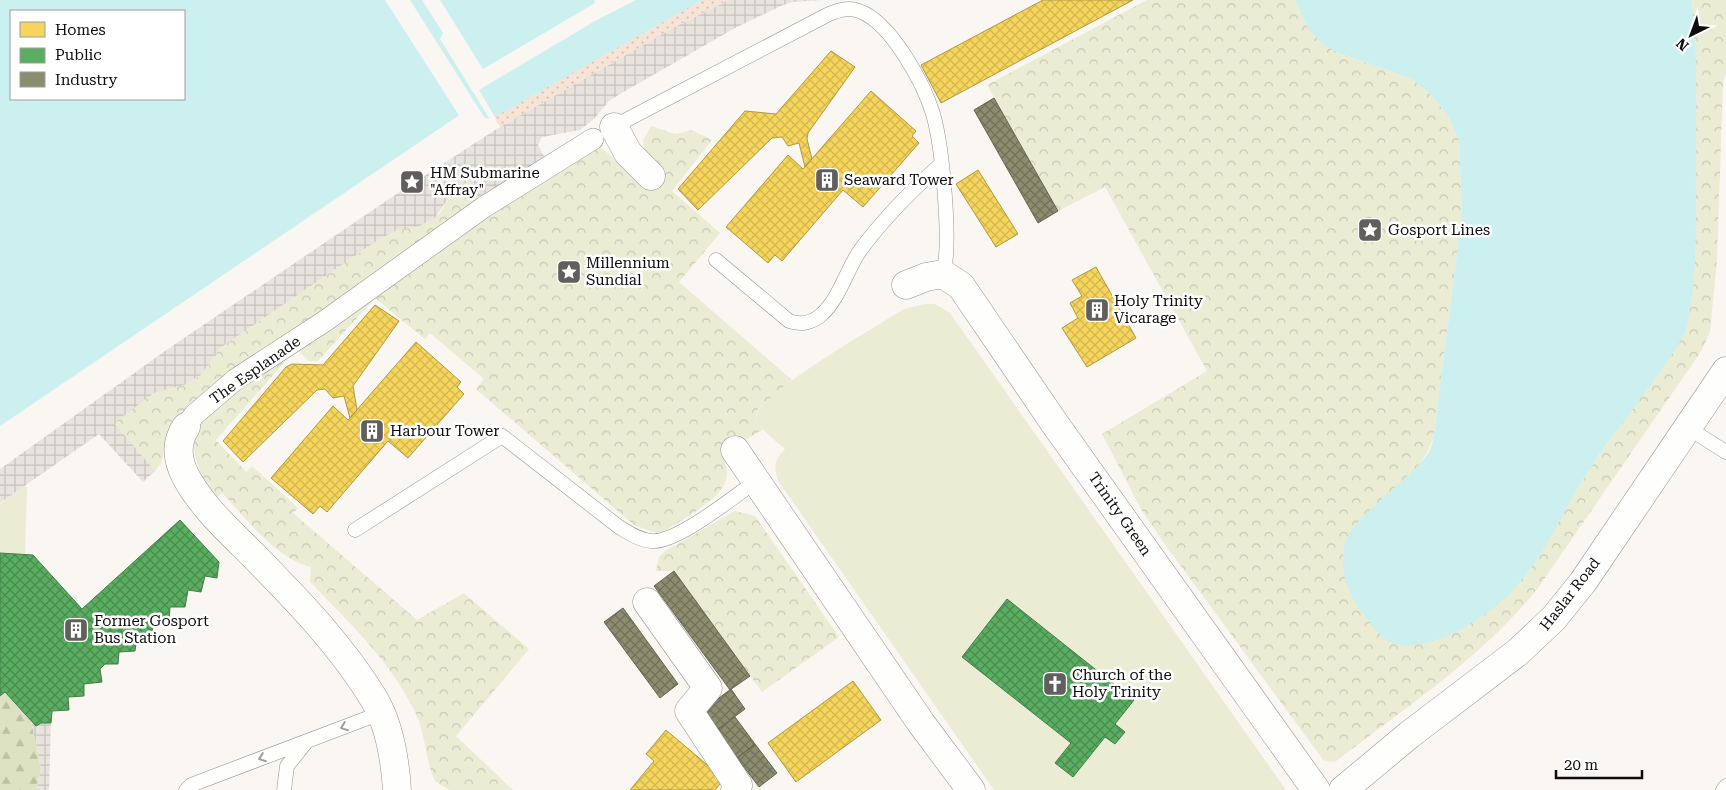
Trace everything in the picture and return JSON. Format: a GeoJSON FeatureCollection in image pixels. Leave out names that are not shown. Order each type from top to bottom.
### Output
{"type":"FeatureCollection","features":[{"type":"Feature","properties":{"kind":"street"},"geometry":{"type":"LineString","coordinates":[[604,133],[651,176]]}},
{"type":"Feature","properties":{"kind":"street","name":"The Esplanade"},"geometry":{"type":"LineString","coordinates":[[397,790],[395,764],[381,713],[365,685],[322,630],[238,541],[192,486],[182,468],[178,441],[199,410],[236,379],[325,322],[484,207],[604,133]]}},
{"type":"Feature","properties":{"kind":"street"},"geometry":{"type":"LineString","coordinates":[[906,285],[926,277],[943,274]]}},
{"type":"Feature","properties":{"kind":"street","name":"Trinity Green"},"geometry":{"type":"LineString","coordinates":[[943,274],[961,286],[1055,424],[1316,790]]}},
{"type":"Feature","properties":{"kind":"street","name":"Haslar Road"},"geometry":{"type":"LineString","coordinates":[[1343,790],[1409,735],[1518,652],[1554,618],[1582,582],[1726,371]]}},
{"type":"Feature","properties":{"kind":"street"},"geometry":{"type":"LineString","coordinates":[[735,450],[921,723],[971,790]]}},
{"type":"Feature","properties":{"kind":"street"},"geometry":{"type":"LineString","coordinates":[[647,602],[708,688],[689,711],[729,768],[738,784],[735,790]]}},
{"type":"Feature","properties":{"kind":"lane"},"geometry":{"type":"LineString","coordinates":[[604,133],[829,14],[850,9],[859,10],[877,22],[895,43],[919,80],[933,115],[940,164],[948,254],[943,274]]}},
{"type":"Feature","properties":{"kind":"lane"},"geometry":{"type":"LineString","coordinates":[[716,260],[789,321],[798,324],[810,322],[820,316],[829,306],[848,268],[876,232],[911,192],[940,164]]}},
{"type":"Feature","properties":{"kind":"lane"},"geometry":{"type":"LineString","coordinates":[[1688,428],[1726,452]]}},
{"type":"Feature","properties":{"kind":"lane"},"geometry":{"type":"LineString","coordinates":[[355,530],[502,436],[619,527],[650,541],[666,539],[687,528],[755,482]]}},
{"type":"Feature","properties":{"kind":"lane"},"geometry":{"type":"LineString","coordinates":[[186,790],[191,785],[381,713]]}},
{"type":"Feature","properties":{"kind":"lane"},"geometry":{"type":"LineString","coordinates":[[284,790],[287,766],[307,741]]}},
{"type":"Feature","properties":{"kind":"lane"},"geometry":{"type":"LineString","coordinates":[[1723,790],[1726,786]]}},
{"type":"Feature","properties":{"kind":"green space"},"geometry":{"type":"Polygon","coordinates":[[[1147,0],[1295,0],[1306,25],[1336,52],[1412,79],[1431,95],[1449,117],[1459,141],[1462,213],[1434,435],[1430,447],[1417,468],[1370,511],[1528,571],[1589,470],[1685,333],[1694,270],[1696,129],[1691,0],[1726,0],[1726,73],[1723,82],[1717,259],[1710,332],[1702,350],[1538,588],[1516,613],[1493,637],[1442,681],[1335,762],[1324,761],[1164,543],[1142,511],[1102,434],[1207,371],[1105,187],[1058,211],[987,85],[1147,0]]]}},
{"type":"Feature","properties":{"kind":"green space"},"geometry":{"type":"Polygon","coordinates":[[[651,126],[675,134],[692,130],[712,140],[672,191],[720,233],[679,282],[792,380],[758,409],[756,416],[764,429],[723,453],[727,477],[723,487],[699,509],[664,532],[656,533],[634,525],[476,389],[484,379],[430,333],[425,339],[375,298],[318,361],[309,361],[296,349],[216,440],[246,472],[252,466],[298,508],[293,513],[417,620],[464,593],[529,649],[456,736],[513,790],[449,790],[435,781],[416,714],[395,677],[369,644],[310,582],[311,567],[285,555],[273,546],[222,493],[216,498],[198,467],[194,450],[193,431],[168,438],[161,463],[155,471],[113,423],[154,393],[184,385],[201,375],[220,348],[381,238],[398,230],[427,223],[440,213],[453,192],[468,181],[485,209],[598,145],[649,188],[643,141],[651,126]]]}},
{"type":"Feature","properties":{"kind":"green space"},"geometry":{"type":"Polygon","coordinates":[[[935,304],[950,313],[1286,790],[994,790],[779,482],[775,468],[779,457],[785,449],[763,429],[757,414],[763,404],[778,391],[848,343],[904,309],[935,304]]]}},
{"type":"Feature","properties":{"kind":"green space"},"geometry":{"type":"Polygon","coordinates":[[[24,486],[27,487],[25,555],[0,553],[0,504],[24,486]]]}},
{"type":"Feature","properties":{"kind":"green space"},"geometry":{"type":"Polygon","coordinates":[[[735,511],[755,516],[839,637],[762,692],[674,571],[656,571],[659,557],[665,551],[735,511]]]}},
{"type":"Feature","properties":{"kind":"green space"},"geometry":{"type":"Polygon","coordinates":[[[0,685],[31,720],[41,769],[36,790],[0,790],[0,685]]]}},
{"type":"Feature","properties":{"kind":"sand"},"geometry":{"type":"Polygon","coordinates":[[[677,0],[729,0],[675,27],[500,127],[488,107],[677,0]]]}},
{"type":"Feature","properties":{"kind":"shaded area"},"geometry":{"type":"Polygon","coordinates":[[[729,0],[823,0],[793,2],[783,5],[735,28],[609,101],[594,119],[580,130],[542,137],[538,145],[550,167],[485,209],[468,181],[453,192],[434,219],[419,226],[398,230],[381,238],[220,348],[201,375],[184,385],[154,393],[114,423],[155,471],[143,482],[99,434],[0,503],[0,469],[165,351],[395,195],[495,130],[675,27],[729,0]]]}},
{"type":"Feature","properties":{"kind":"shaded area"},"geometry":{"type":"Polygon","coordinates":[[[31,720],[36,726],[41,723],[51,723],[49,790],[36,790],[41,769],[31,720]]]}},
{"type":"Feature","properties":{"kind":"water"},"geometry":{"type":"Polygon","coordinates":[[[0,0],[702,0],[491,119],[461,114],[0,426],[0,0]]]}},
{"type":"Feature","properties":{"kind":"water"},"geometry":{"type":"Polygon","coordinates":[[[1295,0],[1691,0],[1695,38],[1696,79],[1696,225],[1692,290],[1685,333],[1663,368],[1589,470],[1536,561],[1515,588],[1491,610],[1474,621],[1438,639],[1420,644],[1404,645],[1389,641],[1377,632],[1356,604],[1348,589],[1344,573],[1343,556],[1348,536],[1357,524],[1420,463],[1432,446],[1462,213],[1459,141],[1449,117],[1431,95],[1412,79],[1336,52],[1320,42],[1306,25],[1295,0]]]}},
{"type":"Feature","properties":{"kind":"pier"},"geometry":{"type":"Polygon","coordinates":[[[385,0],[410,0],[486,120],[460,117],[385,0]]]}},
{"type":"Feature","properties":{"kind":"pier"},"geometry":{"type":"Polygon","coordinates":[[[422,0],[440,0],[483,69],[595,3],[594,0],[636,0],[595,21],[479,90],[496,119],[491,121],[440,39],[443,33],[422,0]]]}},
{"type":"Feature","properties":{"kind":"building: Homes"},"geometry":{"type":"Polygon","coordinates":[[[1043,0],[1133,0],[941,103],[921,65],[1043,0]]]}},
{"type":"Feature","properties":{"kind":"building: Homes"},"geometry":{"type":"Polygon","coordinates":[[[831,51],[855,67],[808,133],[807,139],[812,159],[805,167],[799,143],[788,146],[782,137],[772,138],[698,210],[678,189],[745,111],[776,114],[831,51]]]}},
{"type":"Feature","properties":{"kind":"building: Homes","name":"Seaward Tower"},"geometry":{"type":"Polygon","coordinates":[[[871,91],[916,131],[912,136],[919,143],[863,207],[843,190],[782,261],[775,255],[768,263],[726,227],[788,155],[803,169],[871,91]]]}},
{"type":"Feature","properties":{"kind":"building: Homes"},"geometry":{"type":"Polygon","coordinates":[[[978,170],[1018,234],[996,247],[956,184],[978,170]]]}},
{"type":"Feature","properties":{"kind":"building: Homes","name":"Holy Trinity Vicarage"},"geometry":{"type":"Polygon","coordinates":[[[1096,267],[1136,338],[1087,367],[1062,328],[1078,318],[1070,303],[1082,296],[1072,280],[1096,267]]]}},
{"type":"Feature","properties":{"kind":"building: Homes"},"geometry":{"type":"Polygon","coordinates":[[[375,305],[399,321],[353,386],[357,410],[350,418],[344,396],[333,398],[325,389],[317,390],[243,462],[223,441],[286,367],[292,364],[323,365],[375,305]]]}},
{"type":"Feature","properties":{"kind":"building: Homes","name":"Harbour Tower"},"geometry":{"type":"Polygon","coordinates":[[[416,342],[461,382],[457,387],[464,394],[408,458],[388,441],[327,512],[320,506],[313,514],[271,478],[333,406],[348,420],[416,342]]]}},
{"type":"Feature","properties":{"kind":"building: Homes"},"geometry":{"type":"Polygon","coordinates":[[[853,681],[881,720],[796,782],[768,743],[853,681]]]}},
{"type":"Feature","properties":{"kind":"building: Homes"},"geometry":{"type":"Polygon","coordinates":[[[666,730],[724,779],[715,790],[630,790],[654,761],[646,754],[666,730]]]}},
{"type":"Feature","properties":{"kind":"building: Public","name":"Former Gosport Bus Station"},"geometry":{"type":"Polygon","coordinates":[[[180,520],[219,562],[217,578],[205,576],[201,592],[188,590],[185,607],[170,607],[169,623],[154,620],[151,638],[137,637],[135,651],[119,652],[118,664],[105,664],[100,669],[102,682],[84,684],[84,696],[68,697],[69,710],[52,711],[51,723],[41,723],[36,726],[5,692],[0,696],[0,553],[33,555],[82,609],[180,520]]]}},
{"type":"Feature","properties":{"kind":"building: Public","name":"Church of the Holy Trinity"},"geometry":{"type":"Polygon","coordinates":[[[1007,599],[1134,700],[1115,724],[1125,732],[1115,744],[1105,737],[1073,777],[1055,763],[1071,743],[962,657],[1007,599]]]}},
{"type":"Feature","properties":{"kind":"building: Industry"},"geometry":{"type":"Polygon","coordinates":[[[994,98],[1058,211],[1038,223],[974,110],[994,98]]]}},
{"type":"Feature","properties":{"kind":"building: Industry"},"geometry":{"type":"Polygon","coordinates":[[[674,571],[750,676],[730,690],[654,586],[674,571]]]}},
{"type":"Feature","properties":{"kind":"building: Industry"},"geometry":{"type":"Polygon","coordinates":[[[623,608],[678,684],[660,698],[604,622],[623,608]]]}},
{"type":"Feature","properties":{"kind":"building: Industry"},"geometry":{"type":"Polygon","coordinates":[[[731,689],[745,709],[717,730],[703,710],[731,689]]]}},
{"type":"Feature","properties":{"kind":"building: Industry"},"geometry":{"type":"Polygon","coordinates":[[[735,717],[755,744],[737,758],[717,730],[735,717]]]}},
{"type":"Feature","properties":{"kind":"building: Industry"},"geometry":{"type":"Polygon","coordinates":[[[755,744],[777,773],[759,787],[737,758],[755,744]]]}},
{"type":"Feature","properties":{"kind":"place","name":"Seaward Tower"},"geometry":{"type":"Point","coordinates":[827,180]}},
{"type":"Feature","properties":{"kind":"place","name":"HM Submarine \"Affray\""},"geometry":{"type":"Point","coordinates":[412,182]}},
{"type":"Feature","properties":{"kind":"place","name":"Gosport Lines"},"geometry":{"type":"Point","coordinates":[1370,230]}},
{"type":"Feature","properties":{"kind":"place","name":"Millennium Sundial"},"geometry":{"type":"Point","coordinates":[569,272]}},
{"type":"Feature","properties":{"kind":"place","name":"Holy Trinity Vicarage"},"geometry":{"type":"Point","coordinates":[1097,310]}},
{"type":"Feature","properties":{"kind":"place","name":"Harbour Tower"},"geometry":{"type":"Point","coordinates":[372,431]}},
{"type":"Feature","properties":{"kind":"place","name":"Former Gosport Bus Station"},"geometry":{"type":"Point","coordinates":[76,630]}},
{"type":"Feature","properties":{"kind":"place","name":"Church of the Holy Trinity"},"geometry":{"type":"Point","coordinates":[1055,684]}}]}
